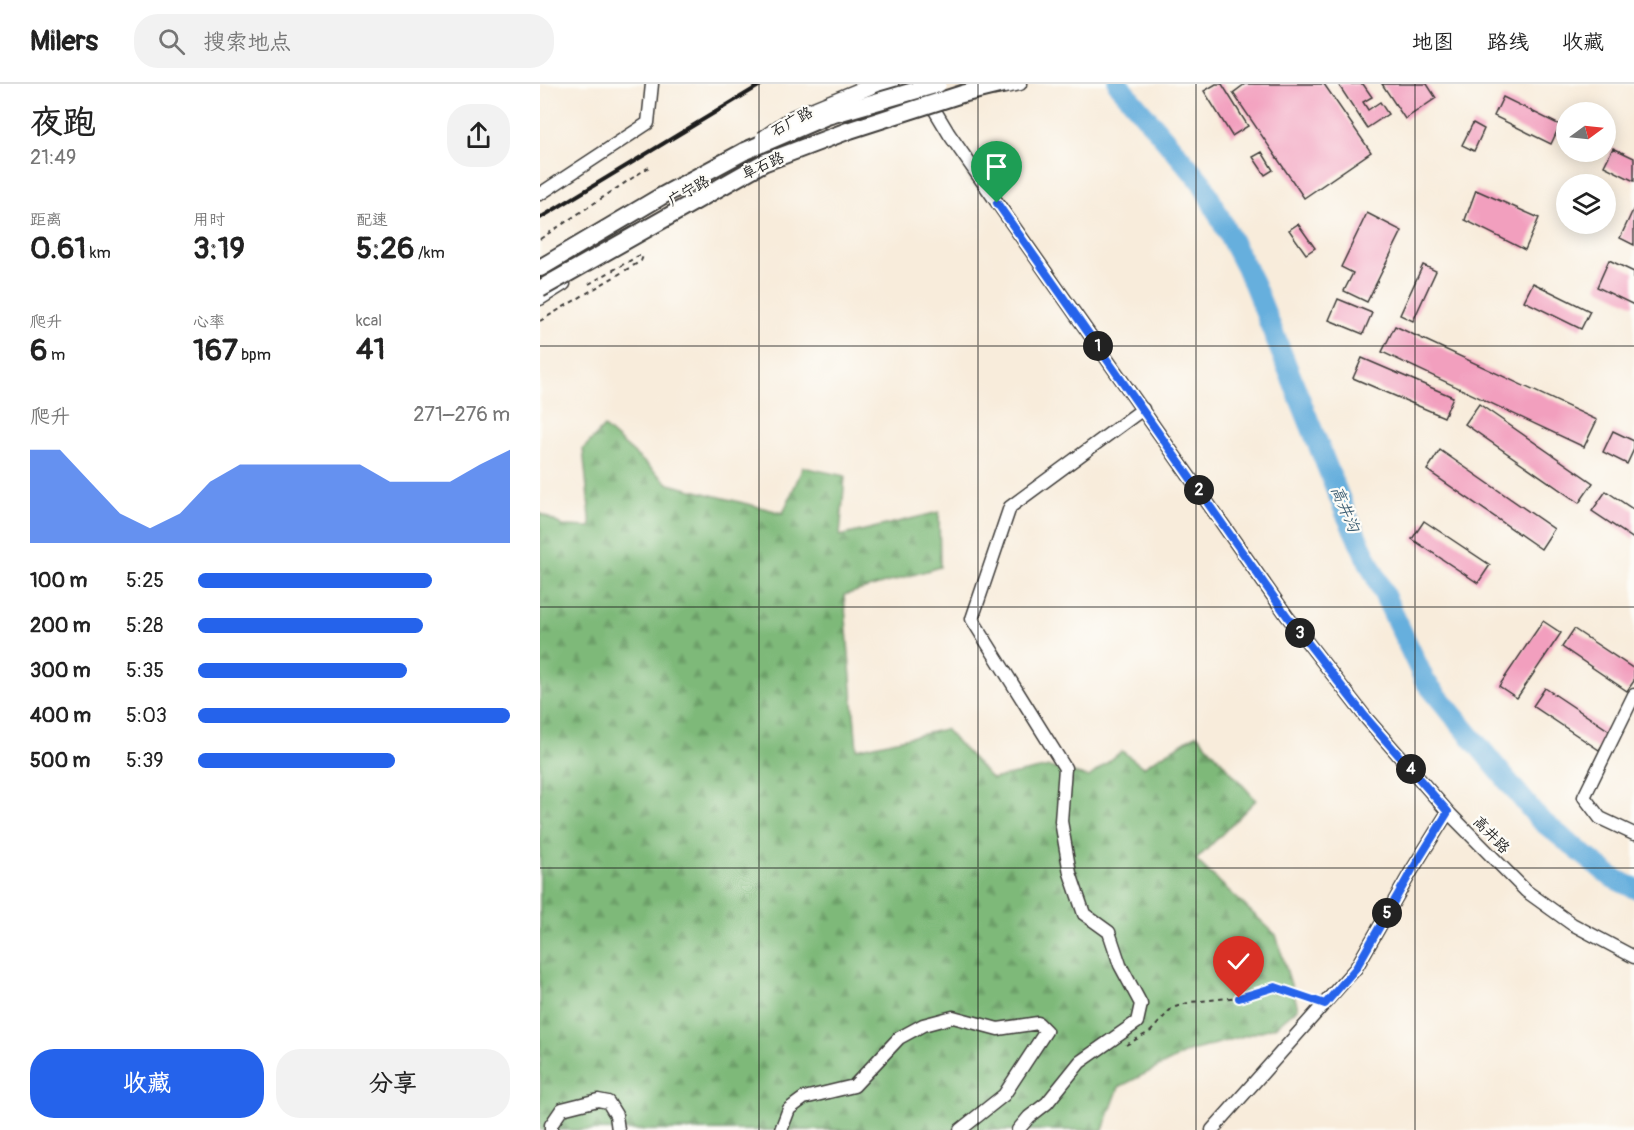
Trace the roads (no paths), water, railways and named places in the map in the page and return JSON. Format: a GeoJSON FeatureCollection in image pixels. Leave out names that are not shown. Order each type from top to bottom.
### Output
{"type":"FeatureCollection","features":[{"type":"Feature","properties":{"kind":"highway","name":"阜石路"},"geometry":{"type":"LineString","coordinates":[[540,268],[660,197],[745,151],[827,116],[938,84]]}},
{"type":"Feature","properties":{"kind":"highway","name":"阜石路"},"geometry":{"type":"LineString","coordinates":[[540,289],[763,163],[850,130],[962,94],[1003,84]]}},
{"type":"Feature","properties":{"kind":"main road","name":"石广路"},"geometry":{"type":"LineString","coordinates":[[745,151],[793,118],[876,84]]}},
{"type":"Feature","properties":{"kind":"street"},"geometry":{"type":"LineString","coordinates":[[540,194],[648,123],[652,84]]}},
{"type":"Feature","properties":{"kind":"street","name":"广宁路"},"geometry":{"type":"LineString","coordinates":[[540,263],[680,177],[734,149],[892,84]]}},
{"type":"Feature","properties":{"kind":"street","name":"高井路"},"geometry":{"type":"LineString","coordinates":[[919,84],[931,107],[1287,616],[1367,719],[1448,812],[1526,891],[1572,924],[1634,957]]}},
{"type":"Feature","properties":{"kind":"street","name":"广宁路"},"geometry":{"type":"LineString","coordinates":[[540,299],[632,240],[755,170],[852,129],[1020,84]]}},
{"type":"Feature","properties":{"kind":"street"},"geometry":{"type":"LineString","coordinates":[[1018,1130],[1029,1117],[1047,1103],[1080,1062],[1137,1022],[1141,1004],[1120,965],[1109,932],[1084,914],[1074,883],[1061,821],[1065,768],[972,619],[1010,507],[1143,409]]}},
{"type":"Feature","properties":{"kind":"street"},"geometry":{"type":"LineString","coordinates":[[1634,695],[1584,797],[1600,818],[1634,834]]}},
{"type":"Feature","properties":{"kind":"street"},"geometry":{"type":"LineString","coordinates":[[1212,1130],[1356,968],[1448,812]]}},
{"type":"Feature","properties":{"kind":"street"},"geometry":{"type":"LineString","coordinates":[[781,1130],[789,1109],[804,1098],[854,1086],[899,1038],[923,1025],[953,1017],[998,1029],[1038,1023],[1046,1031],[1004,1095],[960,1130]]}},
{"type":"Feature","properties":{"kind":"street"},"geometry":{"type":"LineString","coordinates":[[551,1130],[562,1109],[598,1100],[608,1102],[616,1115],[618,1130]]}},
{"type":"Feature","properties":{"kind":"waterway","name":"高井沟"},"geometry":{"type":"LineString","coordinates":[[1118,84],[1202,183],[1253,282],[1346,514],[1425,681],[1539,819],[1613,878],[1634,888]]}},
{"type":"Feature","properties":{"kind":"railway"},"geometry":{"type":"LineString","coordinates":[[540,218],[762,84]]}}]}
